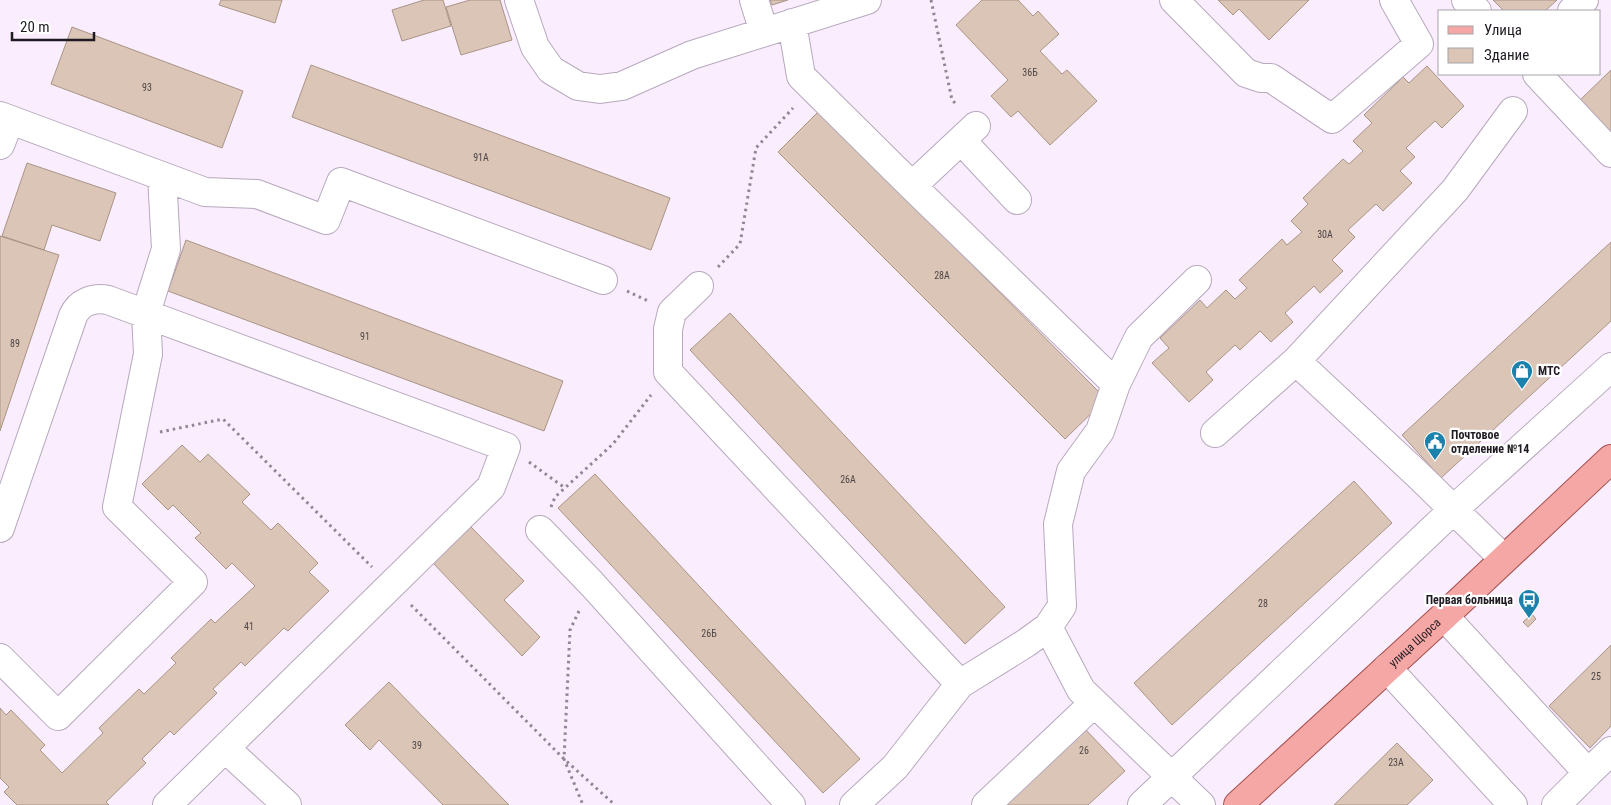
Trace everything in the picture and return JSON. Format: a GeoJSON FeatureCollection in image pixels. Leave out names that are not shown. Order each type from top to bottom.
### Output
{"type":"FeatureCollection","features":[{"type":"Feature","properties":{"kind":"main road","name":"улица Щорса"},"geometry":{"type":"LineString","coordinates":[[1238,805],[1444,616],[1611,459]]}},
{"type":"Feature","properties":{"kind":"lane"},"geometry":{"type":"LineString","coordinates":[[519,0],[535,47],[552,70],[578,86],[600,89],[622,86],[692,55],[867,0]]}},
{"type":"Feature","properties":{"kind":"lane"},"geometry":{"type":"LineString","coordinates":[[754,0],[764,32]]}},
{"type":"Feature","properties":{"kind":"lane"},"geometry":{"type":"LineString","coordinates":[[1174,0],[1246,73],[1261,78],[1271,78],[1332,119],[1419,44],[1394,0]]}},
{"type":"Feature","properties":{"kind":"lane"},"geometry":{"type":"LineString","coordinates":[[1466,0],[1476,10]]}},
{"type":"Feature","properties":{"kind":"lane"},"geometry":{"type":"LineString","coordinates":[[1573,10],[1584,0]]}},
{"type":"Feature","properties":{"kind":"lane"},"geometry":{"type":"LineString","coordinates":[[792,24],[801,76],[1116,384]]}},
{"type":"Feature","properties":{"kind":"lane"},"geometry":{"type":"LineString","coordinates":[[1538,75],[1611,154]]}},
{"type":"Feature","properties":{"kind":"lane"},"geometry":{"type":"LineString","coordinates":[[1215,433],[1296,361],[1455,190],[1513,111]]}},
{"type":"Feature","properties":{"kind":"lane"},"geometry":{"type":"LineString","coordinates":[[0,145],[5,118],[205,192],[257,194],[326,220],[341,182],[603,280]]}},
{"type":"Feature","properties":{"kind":"lane"},"geometry":{"type":"LineString","coordinates":[[912,186],[968,133],[1017,200]]}},
{"type":"Feature","properties":{"kind":"lane"},"geometry":{"type":"LineString","coordinates":[[0,658],[58,716],[193,582],[117,507],[148,354],[146,313],[166,249],[162,176]]}},
{"type":"Feature","properties":{"kind":"lane"},"geometry":{"type":"LineString","coordinates":[[854,805],[895,767],[960,684],[1048,627],[1062,606],[1058,524],[1071,471],[1100,431],[1116,384],[1139,337],[1197,280]]}},
{"type":"Feature","properties":{"kind":"lane"},"geometry":{"type":"LineString","coordinates":[[699,286],[672,312],[668,328],[668,372],[960,684]]}},
{"type":"Feature","properties":{"kind":"lane"},"geometry":{"type":"LineString","coordinates":[[0,528],[75,311],[88,301],[98,298],[146,313],[506,447],[491,487],[167,805]]}},
{"type":"Feature","properties":{"kind":"lane"},"geometry":{"type":"LineString","coordinates":[[1296,361],[1504,560]]}},
{"type":"Feature","properties":{"kind":"lane"},"geometry":{"type":"LineString","coordinates":[[1142,805],[1453,510],[1611,367]]}},
{"type":"Feature","properties":{"kind":"lane"},"geometry":{"type":"LineString","coordinates":[[540,530],[592,584],[791,805]]}},
{"type":"Feature","properties":{"kind":"lane"},"geometry":{"type":"LineString","coordinates":[[1444,616],[1588,774]]}},
{"type":"Feature","properties":{"kind":"lane"},"geometry":{"type":"LineString","coordinates":[[1048,627],[1081,690],[1201,805]]}},
{"type":"Feature","properties":{"kind":"lane"},"geometry":{"type":"LineString","coordinates":[[1387,668],[1513,805]]}},
{"type":"Feature","properties":{"kind":"lane"},"geometry":{"type":"LineString","coordinates":[[986,805],[1094,703]]}},
{"type":"Feature","properties":{"kind":"lane"},"geometry":{"type":"LineString","coordinates":[[225,748],[275,801]]}},
{"type":"Feature","properties":{"kind":"lane"},"geometry":{"type":"LineString","coordinates":[[1556,805],[1611,751]]}},
{"type":"Feature","properties":{"kind":"path"},"geometry":{"type":"LineString","coordinates":[[931,0],[952,100],[968,133]]}},
{"type":"Feature","properties":{"kind":"path"},"geometry":{"type":"LineString","coordinates":[[699,286],[740,244],[756,148],[813,88]]}},
{"type":"Feature","properties":{"kind":"path"},"geometry":{"type":"LineString","coordinates":[[603,280],[672,312]]}},
{"type":"Feature","properties":{"kind":"path"},"geometry":{"type":"LineString","coordinates":[[540,530],[556,497],[612,444],[668,372]]}},
{"type":"Feature","properties":{"kind":"path"},"geometry":{"type":"LineString","coordinates":[[506,447],[565,488]]}},
{"type":"Feature","properties":{"kind":"path"},"geometry":{"type":"LineString","coordinates":[[583,805],[564,759],[570,630],[592,584]]}},
{"type":"Feature","properties":{"kind":"building"},"geometry":{"type":"Polygon","coordinates":[[[221,0],[282,0],[275,23],[219,5],[221,0]]]}},
{"type":"Feature","properties":{"kind":"building"},"geometry":{"type":"Polygon","coordinates":[[[424,0],[443,0],[451,26],[402,41],[392,10],[424,0]]]}},
{"type":"Feature","properties":{"kind":"building"},"geometry":{"type":"Polygon","coordinates":[[[470,0],[500,0],[512,40],[461,55],[446,7],[470,0]]]}},
{"type":"Feature","properties":{"kind":"building"},"geometry":{"type":"Polygon","coordinates":[[[770,0],[788,0],[772,5],[770,0]]]}},
{"type":"Feature","properties":{"kind":"building"},"geometry":{"type":"Polygon","coordinates":[[[982,0],[1018,0],[1033,16],[1038,11],[1059,34],[1040,51],[1062,74],[1067,70],[1097,101],[1050,145],[1018,111],[1011,117],[991,96],[1008,80],[956,25],[982,0]]]}},
{"type":"Feature","properties":{"kind":"building"},"geometry":{"type":"Polygon","coordinates":[[[1218,0],[1309,0],[1269,40],[1239,9],[1233,15],[1218,0]]]}},
{"type":"Feature","properties":{"kind":"building"},"geometry":{"type":"Polygon","coordinates":[[[1493,0],[1557,0],[1546,10],[1503,10],[1493,0]]]}},
{"type":"Feature","properties":{"kind":"building"},"geometry":{"type":"Polygon","coordinates":[[[72,27],[243,91],[222,148],[51,84],[72,27]]]}},
{"type":"Feature","properties":{"kind":"building"},"geometry":{"type":"Polygon","coordinates":[[[311,65],[670,198],[651,250],[292,117],[311,65]]]}},
{"type":"Feature","properties":{"kind":"building"},"geometry":{"type":"Polygon","coordinates":[[[1427,66],[1464,106],[1442,128],[1435,121],[1406,148],[1415,157],[1400,171],[1412,183],[1383,211],[1376,204],[1348,230],[1355,237],[1332,260],[1343,271],[1320,293],[1314,286],[1285,313],[1293,322],[1271,342],[1260,331],[1240,350],[1235,345],[1206,372],[1213,380],[1189,402],[1152,363],[1169,348],[1160,338],[1200,300],[1207,308],[1226,290],[1235,299],[1247,288],[1239,280],[1282,239],[1287,245],[1302,232],[1291,221],[1308,204],[1303,198],[1343,159],[1349,164],[1363,151],[1353,141],[1372,123],[1364,115],[1403,77],[1409,83],[1427,66]]]}},
{"type":"Feature","properties":{"kind":"building"},"geometry":{"type":"Polygon","coordinates":[[[1611,70],[1611,136],[1578,102],[1611,70]]]}},
{"type":"Feature","properties":{"kind":"building"},"geometry":{"type":"Polygon","coordinates":[[[819,111],[1106,399],[1065,439],[778,152],[819,111]]]}},
{"type":"Feature","properties":{"kind":"building"},"geometry":{"type":"Polygon","coordinates":[[[27,163],[116,193],[100,241],[52,225],[44,250],[2,236],[27,163]]]}},
{"type":"Feature","properties":{"kind":"building"},"geometry":{"type":"Polygon","coordinates":[[[0,236],[59,255],[0,431],[0,236]]]}},
{"type":"Feature","properties":{"kind":"building"},"geometry":{"type":"Polygon","coordinates":[[[186,240],[563,381],[544,431],[168,291],[186,240]]]}},
{"type":"Feature","properties":{"kind":"building"},"geometry":{"type":"Polygon","coordinates":[[[1611,242],[1611,321],[1441,478],[1402,435],[1611,242]]]}},
{"type":"Feature","properties":{"kind":"building"},"geometry":{"type":"Polygon","coordinates":[[[730,313],[1005,607],[965,644],[690,350],[730,313]]]}},
{"type":"Feature","properties":{"kind":"building"},"geometry":{"type":"Polygon","coordinates":[[[182,445],[200,462],[208,454],[250,494],[242,502],[271,530],[278,523],[318,563],[309,572],[329,591],[288,631],[284,628],[245,666],[241,662],[213,689],[217,693],[174,735],[170,731],[142,759],[146,763],[106,802],[109,805],[17,805],[4,792],[9,787],[0,778],[0,708],[6,715],[11,710],[45,745],[40,750],[62,773],[103,733],[99,728],[139,689],[144,694],[176,663],[171,658],[211,619],[215,623],[255,586],[232,563],[226,569],[195,538],[201,533],[173,505],[168,510],[142,484],[182,445]]]}},
{"type":"Feature","properties":{"kind":"building"},"geometry":{"type":"Polygon","coordinates":[[[595,474],[860,759],[823,793],[558,508],[595,474]]]}},
{"type":"Feature","properties":{"kind":"building"},"geometry":{"type":"Polygon","coordinates":[[[1354,481],[1392,523],[1172,725],[1134,683],[1354,481]]]}},
{"type":"Feature","properties":{"kind":"building"},"geometry":{"type":"Polygon","coordinates":[[[471,527],[524,581],[504,600],[540,637],[522,656],[433,563],[471,527]]]}},
{"type":"Feature","properties":{"kind":"building"},"geometry":{"type":"Polygon","coordinates":[[[1532,614],[1536,619],[1528,627],[1523,622],[1532,614]]]}},
{"type":"Feature","properties":{"kind":"building"},"geometry":{"type":"Polygon","coordinates":[[[1611,645],[1611,726],[1590,748],[1549,706],[1611,645]]]}},
{"type":"Feature","properties":{"kind":"building"},"geometry":{"type":"Polygon","coordinates":[[[389,682],[509,805],[443,805],[379,740],[370,750],[345,725],[389,682]]]}},
{"type":"Feature","properties":{"kind":"building"},"geometry":{"type":"Polygon","coordinates":[[[1085,729],[1125,771],[1088,805],[1005,805],[1085,729]]]}},
{"type":"Feature","properties":{"kind":"building"},"geometry":{"type":"Polygon","coordinates":[[[1397,743],[1433,780],[1407,805],[1334,805],[1397,743]]]}},
{"type":"Feature","properties":{"kind":"place","name":"МТС"},"geometry":{"type":"Point","coordinates":[1522,390]}},
{"type":"Feature","properties":{"kind":"place","name":"Почтовое отделение №14"},"geometry":{"type":"Point","coordinates":[1435,461]}},
{"type":"Feature","properties":{"kind":"place","name":"Первая больница"},"geometry":{"type":"Point","coordinates":[1529,619]}}]}
